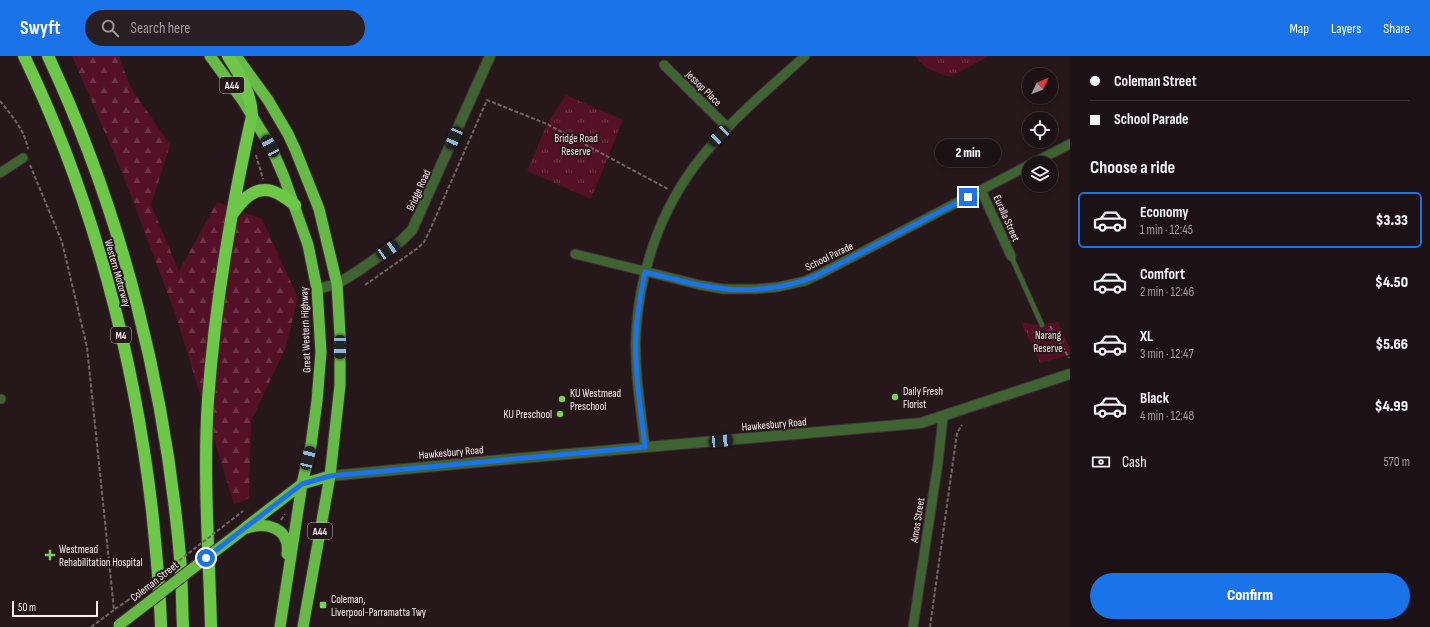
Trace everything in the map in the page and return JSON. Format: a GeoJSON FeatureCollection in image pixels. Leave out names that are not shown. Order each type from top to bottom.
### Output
{"type":"FeatureCollection","features":[{"type":"Feature","properties":{"kind":"highway","name":"Western Motorway"},"geometry":{"type":"LineString","coordinates":[[24,56],[74,177],[100,255],[120,330],[137,407],[148,477],[159,575],[161,627]]}},
{"type":"Feature","properties":{"kind":"highway","name":"Western Motorway"},"geometry":{"type":"LineString","coordinates":[[48,56],[81,134],[106,201],[119,240],[144,334],[160,409],[171,483],[181,570],[183,627]]}},
{"type":"Feature","properties":{"kind":"highway","name":"Great Western Highway"},"geometry":{"type":"LineString","coordinates":[[210,56],[252,116],[272,150],[295,205],[308,245],[318,289],[321,352],[320,378],[311,445],[302,484],[280,627]]}},
{"type":"Feature","properties":{"kind":"highway"},"geometry":{"type":"LineString","coordinates":[[211,627],[206,510],[208,401],[221,279],[232,214],[252,116],[251,103],[245,84],[228,56]]}},
{"type":"Feature","properties":{"kind":"highway","name":"A44"},"geometry":{"type":"LineString","coordinates":[[236,56],[268,100],[295,149],[319,208],[337,284],[340,335],[340,385],[330,476],[304,627]]}},
{"type":"Feature","properties":{"kind":"highway"},"geometry":{"type":"LineString","coordinates":[[232,214],[249,195],[259,190],[268,190],[280,194],[295,205]]}},
{"type":"Feature","properties":{"kind":"highway","name":"Coleman Street"},"geometry":{"type":"LineString","coordinates":[[118,626],[302,484],[330,476]]}},
{"type":"Feature","properties":{"kind":"highway"},"geometry":{"type":"LineString","coordinates":[[244,528],[252,526],[266,526],[277,529],[283,534],[287,544],[283,574],[285,593]]}},
{"type":"Feature","properties":{"kind":"street","name":"Bridge Road"},"geometry":{"type":"LineString","coordinates":[[318,289],[337,284],[401,242],[412,230],[490,56]]}},
{"type":"Feature","properties":{"kind":"street"},"geometry":{"type":"LineString","coordinates":[[645,447],[637,362],[636,334],[639,300],[645,272],[663,218],[692,168],[711,145],[805,56]]}},
{"type":"Feature","properties":{"kind":"street","name":"Jessop Place"},"geometry":{"type":"LineString","coordinates":[[664,65],[728,128]]}},
{"type":"Feature","properties":{"kind":"street"},"geometry":{"type":"LineString","coordinates":[[1047,156],[1070,144]]}},
{"type":"Feature","properties":{"kind":"street"},"geometry":{"type":"LineString","coordinates":[[0,173],[27,158]]}},
{"type":"Feature","properties":{"kind":"street","name":"School Parade"},"geometry":{"type":"LineString","coordinates":[[575,254],[645,272],[723,289],[767,288],[805,281],[1022,169]]}},
{"type":"Feature","properties":{"kind":"street","name":"Euralla Street"},"geometry":{"type":"LineString","coordinates":[[981,190],[1011,256]]}},
{"type":"Feature","properties":{"kind":"street","name":"Hawkesbury Road"},"geometry":{"type":"LineString","coordinates":[[330,476],[921,423],[1070,374]]}},
{"type":"Feature","properties":{"kind":"street","name":"Amos Street"},"geometry":{"type":"LineString","coordinates":[[913,627],[938,463],[943,417]]}},
{"type":"Feature","properties":{"kind":"lane"},"geometry":{"type":"LineString","coordinates":[[1011,256],[1042,325]]}},
{"type":"Feature","properties":{"kind":"path"},"geometry":{"type":"LineString","coordinates":[[0,100],[18,122],[26,139],[27,158],[30,167],[62,242],[86,347],[114,610]]}},
{"type":"Feature","properties":{"kind":"path"},"geometry":{"type":"LineString","coordinates":[[487,100],[547,124],[609,156],[676,194]]}},
{"type":"Feature","properties":{"kind":"path"},"geometry":{"type":"LineString","coordinates":[[255,152],[263,179]]}},
{"type":"Feature","properties":{"kind":"path"},"geometry":{"type":"LineString","coordinates":[[1042,325],[1048,324],[1069,358]]}},
{"type":"Feature","properties":{"kind":"path"},"geometry":{"type":"LineString","coordinates":[[930,627],[957,433],[962,425]]}},
{"type":"Feature","properties":{"kind":"path"},"geometry":{"type":"LineString","coordinates":[[92,627],[243,511]]}},
{"type":"Feature","properties":{"kind":"path"},"geometry":{"type":"LineString","coordinates":[[281,522],[284,514]]}},
{"type":"Feature","properties":{"kind":"green space"},"geometry":{"type":"Polygon","coordinates":[[[72,56],[119,56],[130,86],[170,145],[151,205],[179,271],[217,202],[262,219],[298,298],[286,347],[251,421],[249,498],[234,504],[175,313],[122,172],[72,56]]]}},
{"type":"Feature","properties":{"kind":"green space"},"geometry":{"type":"Polygon","coordinates":[[[915,56],[989,56],[950,77],[926,68],[915,56]]]}},
{"type":"Feature","properties":{"kind":"green space","name":"Bridge Road Reserve"},"geometry":{"type":"Polygon","coordinates":[[[566,95],[623,120],[591,199],[527,171],[547,124],[566,95]]]}},
{"type":"Feature","properties":{"kind":"green space","name":"Narang Reserve"},"geometry":{"type":"Polygon","coordinates":[[[1021,322],[1036,325],[1058,322],[1070,349],[1070,355],[1040,363],[1021,322]]]}},
{"type":"Feature","properties":{"kind":"place","name":"Daily Fresh Florist"},"geometry":{"type":"Point","coordinates":[895,397]}},
{"type":"Feature","properties":{"kind":"place","name":"KU Westmead Preschool"},"geometry":{"type":"Point","coordinates":[562,399]}},
{"type":"Feature","properties":{"kind":"place","name":"KU Preschool"},"geometry":{"type":"Point","coordinates":[560,414]}},
{"type":"Feature","properties":{"kind":"place","name":"Westmead Rehabilitation Hospital"},"geometry":{"type":"Point","coordinates":[50,555]}},
{"type":"Feature","properties":{"kind":"place","name":"Coleman, Liverpool-Parramatta Twy"},"geometry":{"type":"Point","coordinates":[323,605]}},
{"type":"Feature","properties":{"kind":"route"},"geometry":{"type":"LineString","coordinates":[[206,558],[277,501],[302,484],[330,476],[645,447],[637,362],[636,334],[639,300],[645,272],[723,289],[778,287],[805,281],[968,197]]}}]}
